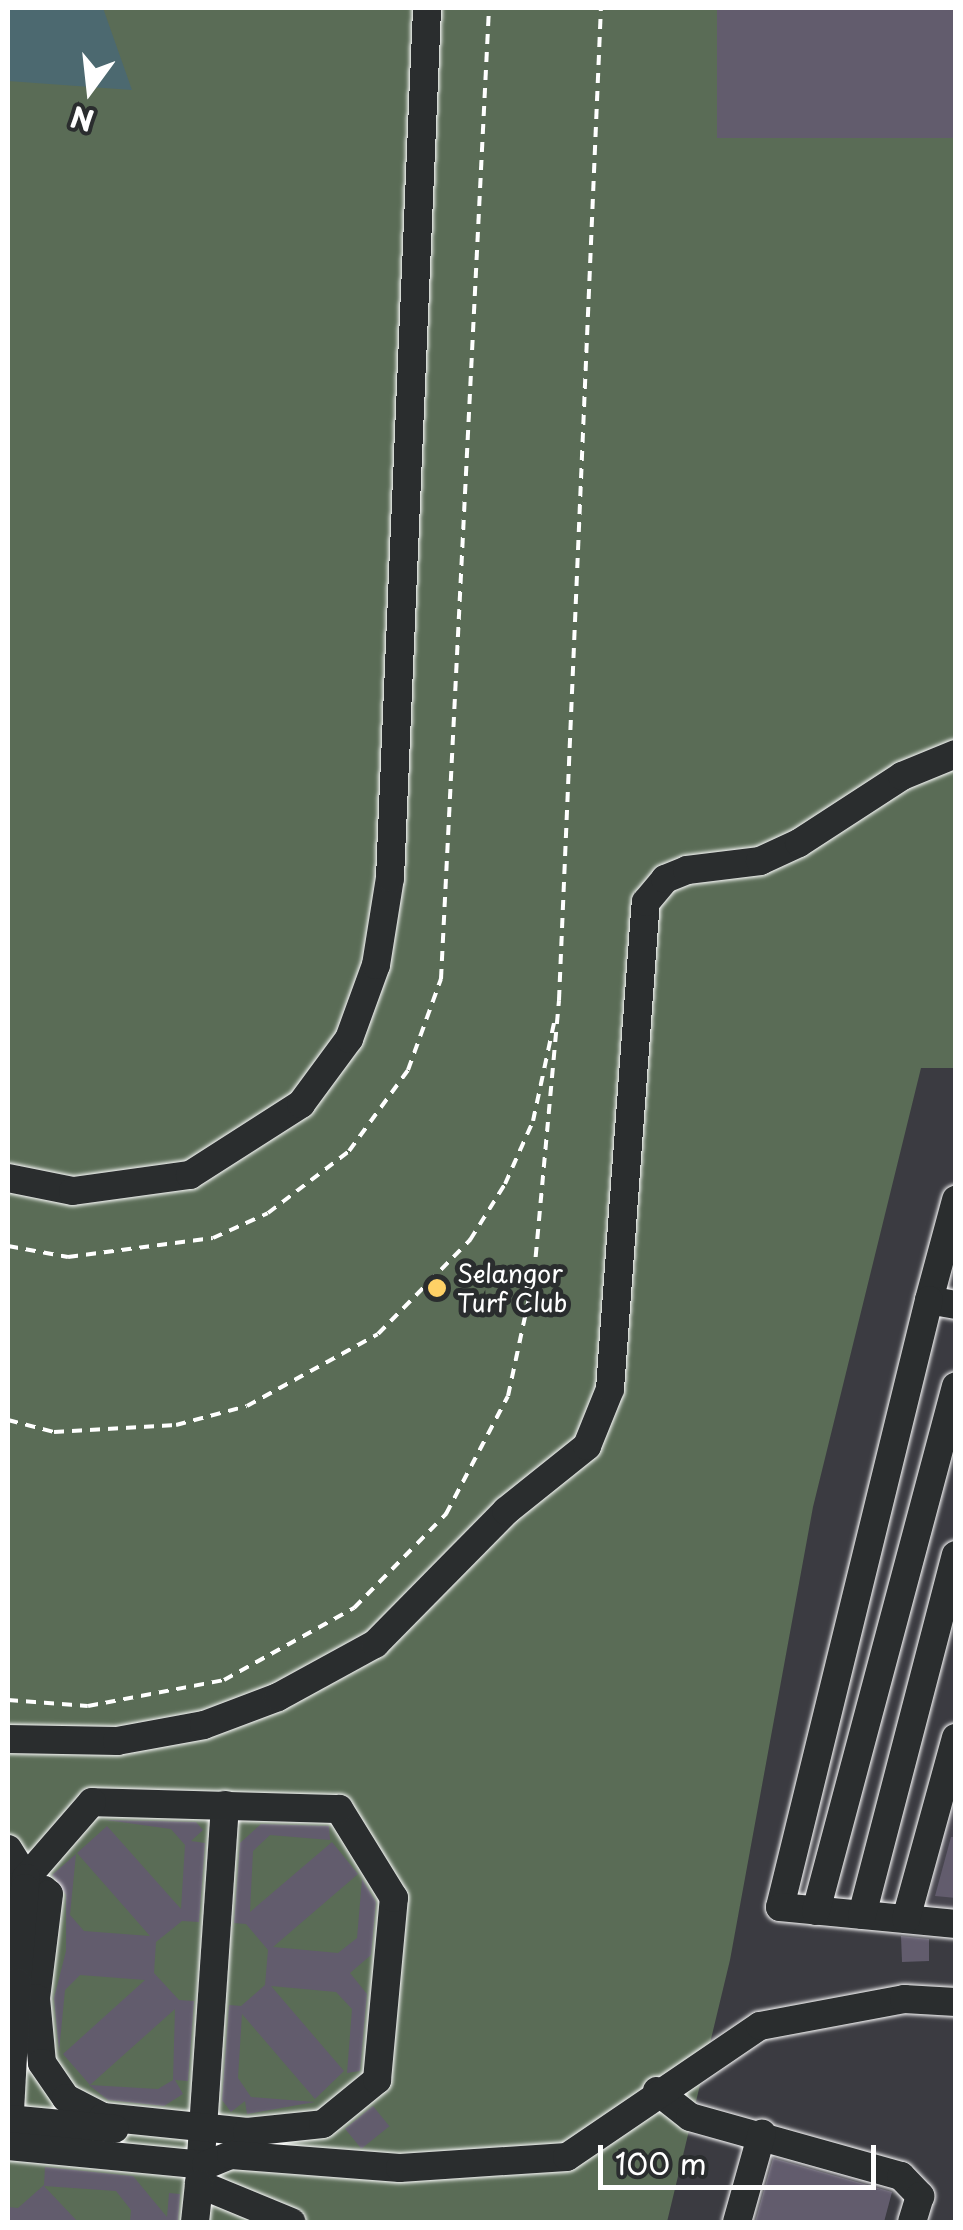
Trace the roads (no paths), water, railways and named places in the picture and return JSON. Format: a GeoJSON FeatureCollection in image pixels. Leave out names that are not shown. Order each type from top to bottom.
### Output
{"type":"FeatureCollection","features":[{"type":"Feature","properties":{"kind":"lane"},"geometry":{"type":"LineString","coordinates":[[8,1178],[72,1191],[190,1175],[301,1104],[348,1039],[376,965],[390,878],[427,8]]}},
{"type":"Feature","properties":{"kind":"lane"},"geometry":{"type":"LineString","coordinates":[[8,1738],[117,1740],[204,1725],[278,1697],[375,1644],[506,1511],[587,1446],[610,1389],[639,921],[646,902],[665,879],[688,870],[760,861],[799,843],[902,776],[956,754]]}},
{"type":"Feature","properties":{"kind":"lane"},"geometry":{"type":"LineString","coordinates":[[956,1200],[942,1303],[780,1908],[956,1924]]}},
{"type":"Feature","properties":{"kind":"lane"},"geometry":{"type":"LineString","coordinates":[[816,1911],[956,1386]]}},
{"type":"Feature","properties":{"kind":"lane"},"geometry":{"type":"LineString","coordinates":[[862,1915],[956,1555]]}},
{"type":"Feature","properties":{"kind":"lane"},"geometry":{"type":"LineString","coordinates":[[906,1919],[956,1738]]}},
{"type":"Feature","properties":{"kind":"lane"},"geometry":{"type":"LineString","coordinates":[[8,2118],[210,2153],[247,2132],[324,2124],[377,2080],[394,1898],[339,1809],[92,1802],[19,1890]]}},
{"type":"Feature","properties":{"kind":"lane"},"geometry":{"type":"LineString","coordinates":[[195,2222],[210,2153],[226,1805]]}},
{"type":"Feature","properties":{"kind":"lane"},"geometry":{"type":"LineString","coordinates":[[8,1849],[19,1890],[8,2146],[210,2153],[400,2168],[568,2157],[657,2091],[760,2026],[904,2000],[956,2002]]}},
{"type":"Feature","properties":{"kind":"lane"},"geometry":{"type":"LineString","coordinates":[[19,1890],[50,1894],[38,2014],[42,2063],[66,2098],[104,2117],[210,2153],[290,2222]]}},
{"type":"Feature","properties":{"kind":"lane"},"geometry":{"type":"LineString","coordinates":[[657,2091],[690,2116],[762,2133],[917,2184],[912,2222]]}},
{"type":"Feature","properties":{"kind":"lane"},"geometry":{"type":"LineString","coordinates":[[737,2222],[762,2133]]}},
{"type":"Feature","properties":{"kind":"water"},"geometry":{"type":"Polygon","coordinates":[[[8,8],[103,8],[132,90],[8,81],[8,8]]]}},
{"type":"Feature","properties":{"kind":"place","name":"Selangor Turf Club"},"geometry":{"type":"Point","coordinates":[437,1288]}}]}
